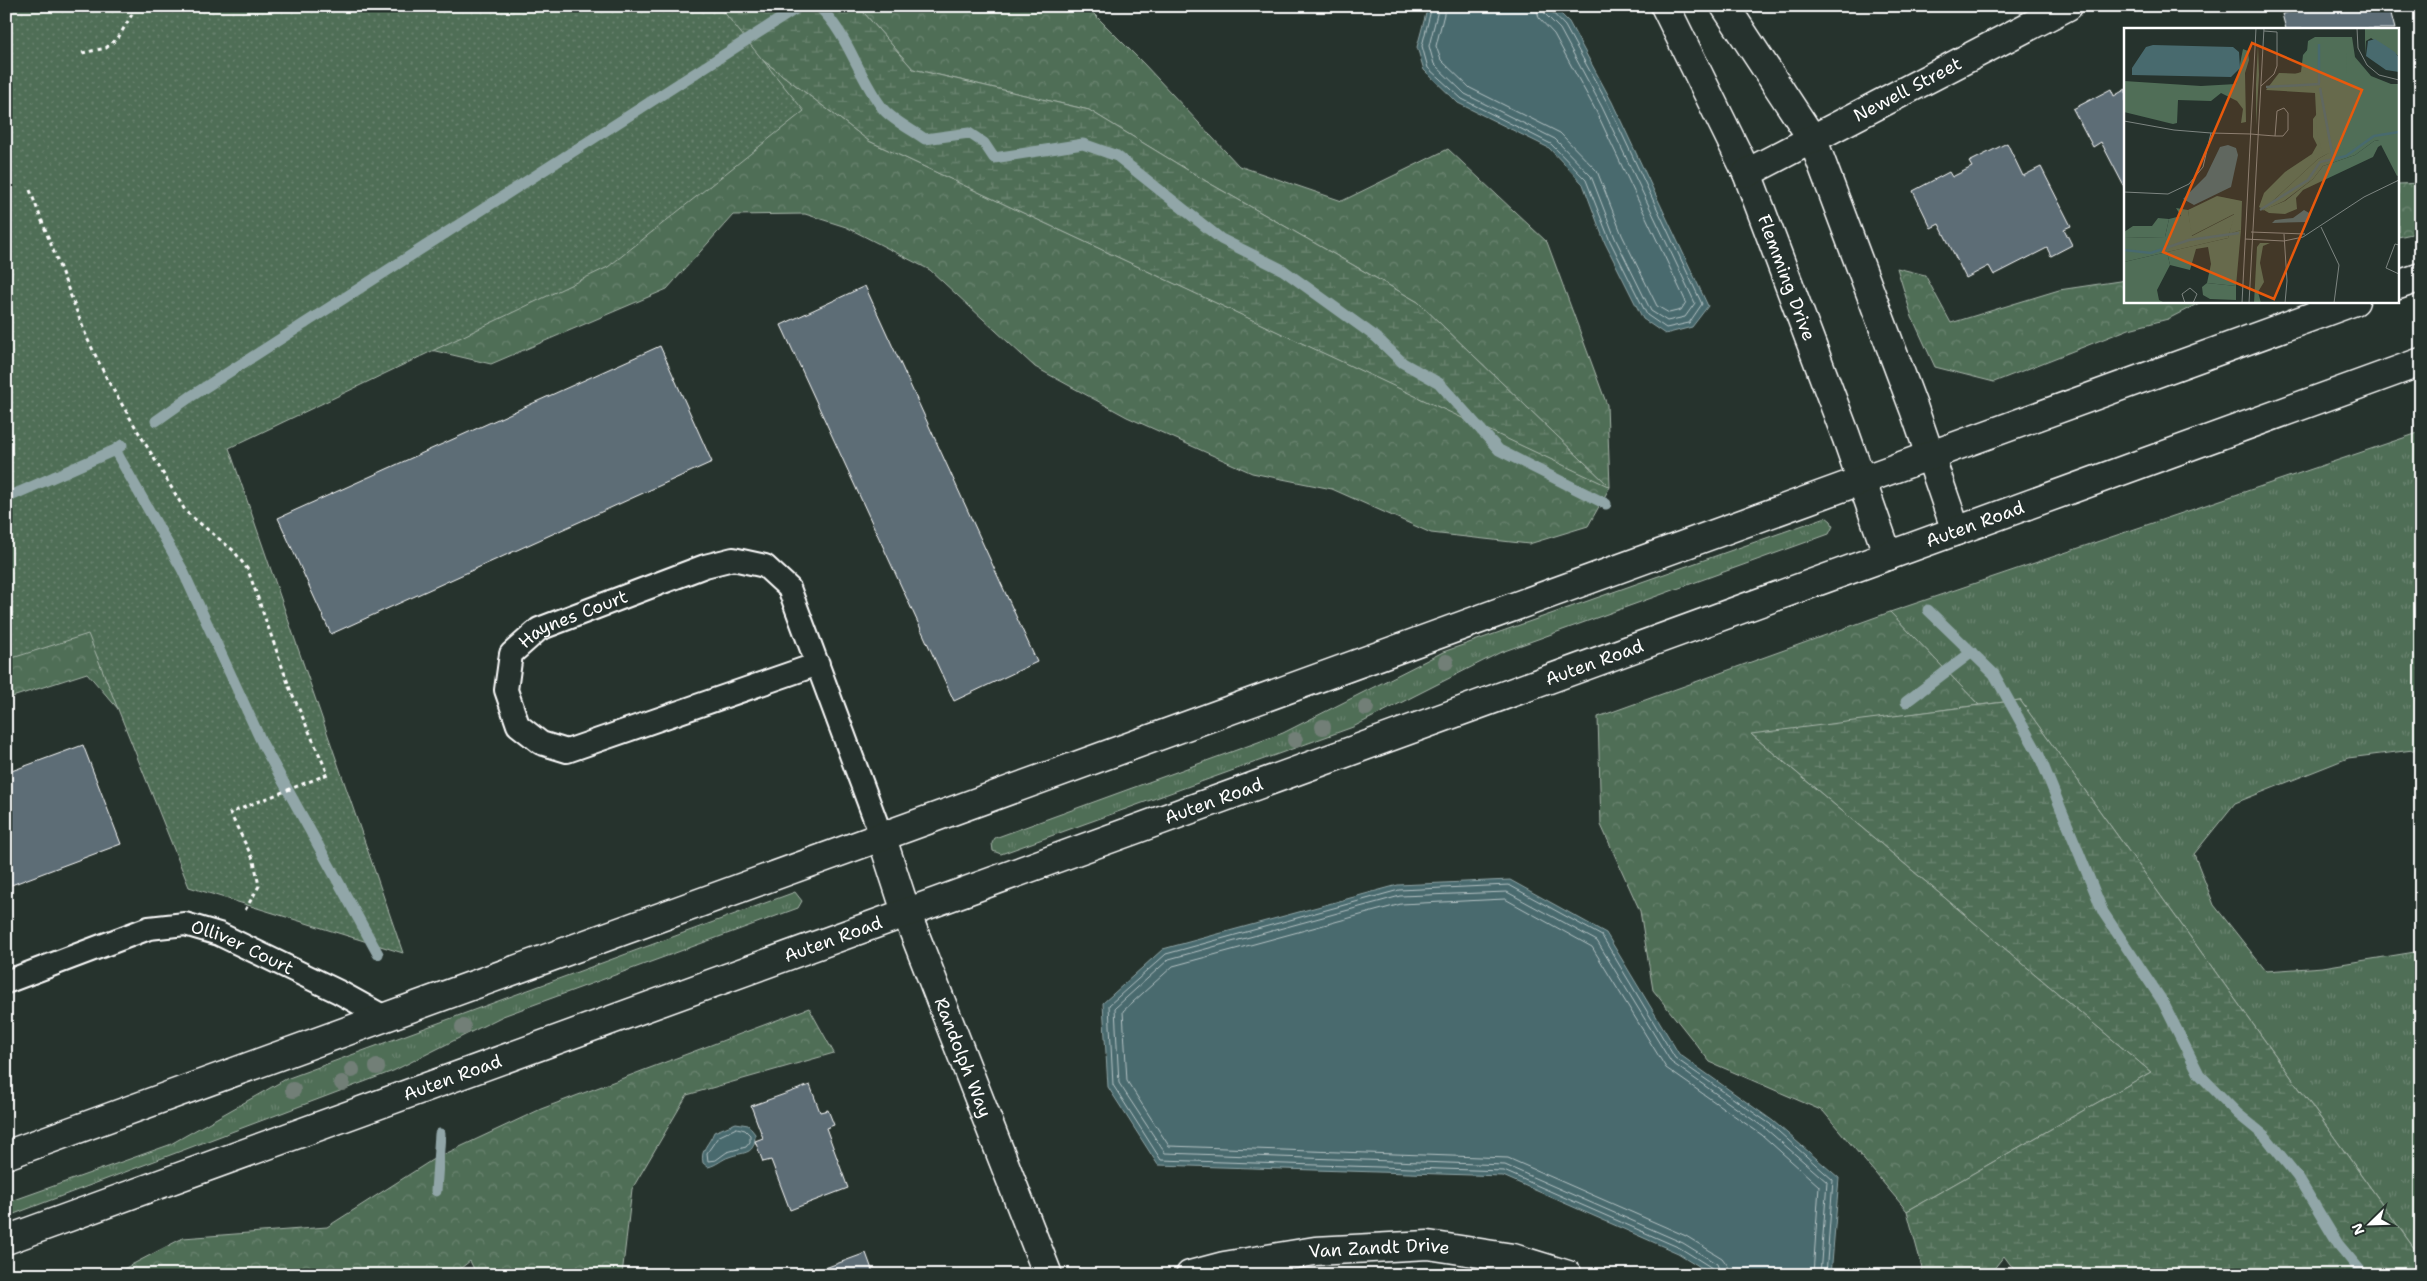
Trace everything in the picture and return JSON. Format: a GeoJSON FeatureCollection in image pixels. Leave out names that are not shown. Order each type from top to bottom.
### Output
{"type":"FeatureCollection","features":[{"type":"Feature","properties":{"kind":"street","name":"Flemming Drive"},"geometry":{"type":"LineString","coordinates":[[1665,6],[1747,173],[1888,556]]}},
{"type":"Feature","properties":{"kind":"street"},"geometry":{"type":"LineString","coordinates":[[1725,6],[1813,140],[1930,456],[1956,532]]}},
{"type":"Feature","properties":{"kind":"street","name":"Newell Street"},"geometry":{"type":"LineString","coordinates":[[1747,173],[1813,140],[1857,114],[2068,6]]}},
{"type":"Feature","properties":{"kind":"street"},"geometry":{"type":"LineString","coordinates":[[2400,284],[2421,277]]}},
{"type":"Feature","properties":{"kind":"street"},"geometry":{"type":"LineString","coordinates":[[6,1155],[2352,302]]}},
{"type":"Feature","properties":{"kind":"street","name":"Auten Road"},"geometry":{"type":"LineString","coordinates":[[6,1240],[2421,362]]}},
{"type":"Feature","properties":{"kind":"street","name":"Randolph Way"},"geometry":{"type":"LineString","coordinates":[[882,838],[906,912],[1048,1275]]}},
{"type":"Feature","properties":{"kind":"street","name":"Van Zandt Drive"},"geometry":{"type":"LineString","coordinates":[[1190,1275],[1224,1266],[1315,1251],[1428,1245],[1512,1258],[1568,1275]]}},
{"type":"Feature","properties":{"kind":"lane","name":"Haynes Court"},"geometry":{"type":"LineString","coordinates":[[818,664],[567,751],[541,743],[518,725],[506,690],[511,654],[539,629],[705,566],[733,559],[765,566],[789,588],[818,664],[882,838]]}},
{"type":"Feature","properties":{"kind":"lane","name":"Olliver Court"},"geometry":{"type":"LineString","coordinates":[[6,982],[123,936],[149,928],[186,924],[219,934],[339,992],[386,1018]]}},
{"type":"Feature","properties":{"kind":"path"},"geometry":{"type":"LineString","coordinates":[[82,53],[106,48],[118,38],[137,6]]}},
{"type":"Feature","properties":{"kind":"path"},"geometry":{"type":"LineString","coordinates":[[30,190],[87,338],[108,382],[186,512],[234,551],[248,570],[290,689],[328,774],[230,813],[254,861],[259,886],[241,918]]}},
{"type":"Feature","properties":{"kind":"green space"},"geometry":{"type":"Polygon","coordinates":[[[6,6],[719,6],[804,111],[608,267],[229,448],[403,953],[189,887],[88,634],[6,660],[6,6]]]}},
{"type":"Feature","properties":{"kind":"green space"},"geometry":{"type":"Polygon","coordinates":[[[364,6],[858,6],[913,69],[1089,110],[1209,183],[1418,302],[1610,487],[869,141],[714,23],[364,6]]]}},
{"type":"Feature","properties":{"kind":"green space"},"geometry":{"type":"Polygon","coordinates":[[[858,6],[1086,6],[1144,64],[1239,166],[1342,201],[1448,149],[1547,242],[1607,405],[1610,487],[1588,526],[1529,544],[1431,533],[1332,489],[1252,473],[1127,417],[1035,367],[930,270],[846,227],[805,214],[733,215],[667,289],[491,364],[337,328],[215,424],[198,801],[87,673],[6,699],[6,334],[714,23],[869,141],[1609,486],[1418,302],[1209,183],[1089,110],[913,69],[858,6]]]}},
{"type":"Feature","properties":{"kind":"green space"},"geometry":{"type":"Polygon","coordinates":[[[2421,183],[2421,232],[2400,237],[2400,184],[2421,183]]]}},
{"type":"Feature","properties":{"kind":"green space"},"geometry":{"type":"Polygon","coordinates":[[[1897,268],[1925,275],[1951,323],[2059,290],[2124,280],[2124,302],[2201,302],[2168,319],[2129,329],[1994,382],[1935,367],[1912,317],[1897,268]]]}},
{"type":"Feature","properties":{"kind":"green space"},"geometry":{"type":"Polygon","coordinates":[[[2421,432],[2421,749],[2348,758],[2235,803],[2194,854],[2214,905],[2266,971],[2323,967],[2421,951],[2421,1243],[2414,1248],[2020,700],[1979,705],[1890,612],[2421,432]]]}},
{"type":"Feature","properties":{"kind":"green space"},"geometry":{"type":"Polygon","coordinates":[[[1826,517],[1833,526],[1829,534],[1499,653],[1353,727],[1001,854],[993,851],[992,843],[995,838],[1283,733],[1443,652],[1826,517]]]}},
{"type":"Feature","properties":{"kind":"green space"},"geometry":{"type":"Polygon","coordinates":[[[1890,612],[1979,705],[1752,735],[2151,1072],[1907,1211],[1823,1111],[1710,1062],[1653,990],[1640,911],[1601,825],[1598,717],[1890,612]]]}},
{"type":"Feature","properties":{"kind":"green space"},"geometry":{"type":"Polygon","coordinates":[[[2020,700],[2421,1258],[2421,1275],[2018,1275],[2004,1256],[1989,1275],[1924,1275],[1907,1211],[2151,1072],[1751,734],[2020,700]]]}},
{"type":"Feature","properties":{"kind":"green space"},"geometry":{"type":"Polygon","coordinates":[[[795,892],[802,901],[798,908],[503,1016],[393,1071],[6,1217],[6,1203],[169,1145],[286,1079],[795,892]]]}},
{"type":"Feature","properties":{"kind":"green space"},"geometry":{"type":"Polygon","coordinates":[[[809,1008],[834,1053],[687,1095],[632,1189],[622,1275],[477,1275],[470,1261],[452,1275],[112,1275],[183,1238],[327,1227],[432,1160],[541,1109],[809,1008]]]}},
{"type":"Feature","properties":{"kind":"water"},"geometry":{"type":"Polygon","coordinates":[[[1428,6],[1553,6],[1569,22],[1612,102],[1708,306],[1692,327],[1665,334],[1643,319],[1605,243],[1583,184],[1549,148],[1458,103],[1424,70],[1417,47],[1428,6]]]}},
{"type":"Feature","properties":{"kind":"water"},"geometry":{"type":"Polygon","coordinates":[[[1510,880],[1606,933],[1679,1054],[1773,1121],[1839,1178],[1831,1275],[1713,1275],[1678,1253],[1503,1176],[1158,1165],[1108,1087],[1103,1003],[1163,949],[1398,885],[1510,880]]]}},
{"type":"Feature","properties":{"kind":"water"},"geometry":{"type":"Polygon","coordinates":[[[736,1123],[748,1125],[755,1134],[753,1146],[748,1152],[726,1158],[708,1167],[703,1163],[702,1158],[714,1132],[736,1123]]]}},
{"type":"Feature","properties":{"kind":"building"},"geometry":{"type":"Polygon","coordinates":[[[2312,6],[2389,6],[2395,28],[2286,28],[2282,14],[2312,6]]]}},
{"type":"Feature","properties":{"kind":"building"},"geometry":{"type":"Polygon","coordinates":[[[2111,89],[2114,96],[2124,90],[2124,186],[2101,142],[2093,147],[2073,109],[2111,89]]]}},
{"type":"Feature","properties":{"kind":"building"},"geometry":{"type":"Polygon","coordinates":[[[2007,143],[2023,176],[2041,167],[2071,226],[2064,229],[2072,245],[2051,256],[2047,248],[1994,275],[1989,266],[1966,278],[1939,224],[1931,228],[1913,191],[1949,172],[1952,177],[1972,167],[1969,162],[2007,143]]]}},
{"type":"Feature","properties":{"kind":"building"},"geometry":{"type":"Polygon","coordinates":[[[865,286],[1037,662],[954,701],[781,325],[865,286]]]}},
{"type":"Feature","properties":{"kind":"building"},"geometry":{"type":"Polygon","coordinates":[[[660,346],[712,462],[331,634],[278,518],[660,346]]]}},
{"type":"Feature","properties":{"kind":"building"},"geometry":{"type":"Polygon","coordinates":[[[83,745],[121,844],[6,887],[6,773],[83,745]]]}},
{"type":"Feature","properties":{"kind":"building"},"geometry":{"type":"Polygon","coordinates":[[[810,1085],[820,1112],[828,1110],[834,1125],[826,1128],[848,1188],[790,1210],[771,1160],[763,1162],[755,1141],[763,1138],[751,1106],[810,1085]]]}},
{"type":"Feature","properties":{"kind":"building"},"geometry":{"type":"Polygon","coordinates":[[[866,1253],[874,1275],[806,1275],[866,1253]]]}},
{"type":"Feature","properties":{"kind":"waterway"},"geometry":{"type":"LineString","coordinates":[[156,421],[190,397],[800,6]]}},
{"type":"Feature","properties":{"kind":"waterway"},"geometry":{"type":"LineString","coordinates":[[818,6],[838,30],[875,97],[884,110],[898,122],[925,139],[969,133],[984,143],[994,158],[1083,144],[1117,156],[1221,239],[1283,270],[1376,337],[1403,363],[1439,383],[1499,450],[1606,504]]}},
{"type":"Feature","properties":{"kind":"waterway"},"geometry":{"type":"LineString","coordinates":[[122,445],[115,450],[182,569],[263,745],[378,954]]}},
{"type":"Feature","properties":{"kind":"waterway"},"geometry":{"type":"LineString","coordinates":[[6,498],[115,450]]}},
{"type":"Feature","properties":{"kind":"waterway"},"geometry":{"type":"LineString","coordinates":[[1928,610],[1994,674],[2039,755],[2103,912],[2163,1002],[2199,1074],[2238,1114],[2265,1136],[2297,1176],[2338,1244],[2364,1275]]}},
{"type":"Feature","properties":{"kind":"waterway"},"geometry":{"type":"LineString","coordinates":[[1906,702],[1972,652]]}},
{"type":"Feature","properties":{"kind":"waterway"},"geometry":{"type":"LineString","coordinates":[[436,1191],[440,1134]]}}]}
